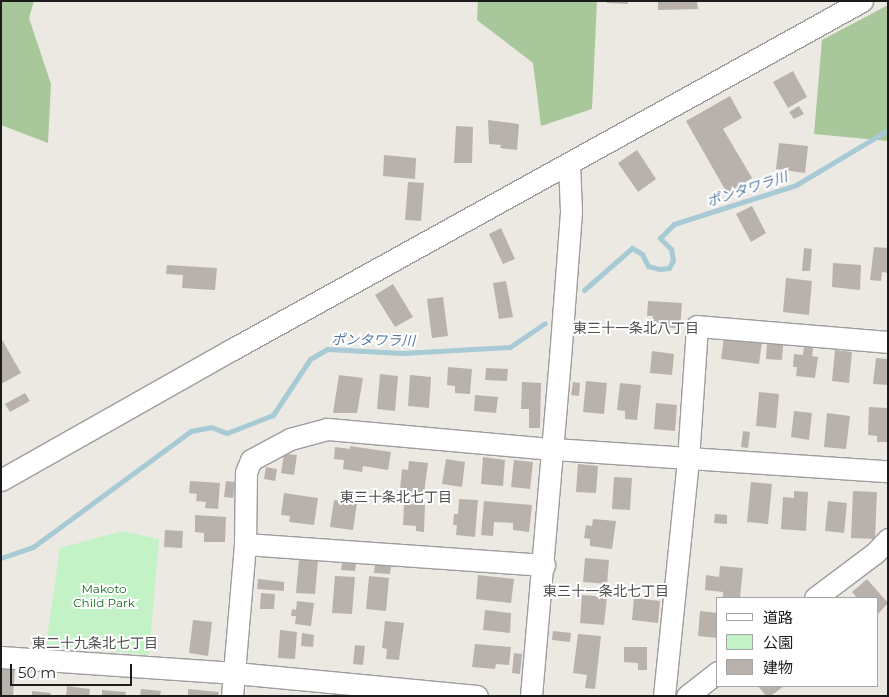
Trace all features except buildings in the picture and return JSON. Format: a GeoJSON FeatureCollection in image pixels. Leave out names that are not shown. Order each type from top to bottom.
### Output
{"type":"FeatureCollection","features":[{"type":"Feature","properties":{"kind":"street"},"geometry":{"type":"LineString","coordinates":[[1,480],[231,350],[862,1]]}},
{"type":"Feature","properties":{"kind":"street"},"geometry":{"type":"LineString","coordinates":[[531,696],[544,565],[571,211],[569,164]]}},
{"type":"Feature","properties":{"kind":"street"},"geometry":{"type":"LineString","coordinates":[[664,696],[688,459],[697,326],[888,342]]}},
{"type":"Feature","properties":{"kind":"street"},"geometry":{"type":"LineString","coordinates":[[232,696],[245,544],[246,472],[252,460],[290,438],[327,429],[553,449],[888,471]]}},
{"type":"Feature","properties":{"kind":"street"},"geometry":{"type":"LineString","coordinates":[[816,597],[876,552],[888,539]]}},
{"type":"Feature","properties":{"kind":"street"},"geometry":{"type":"LineString","coordinates":[[245,544],[544,565]]}},
{"type":"Feature","properties":{"kind":"street"},"geometry":{"type":"LineString","coordinates":[[1,657],[235,672],[478,696]]}},
{"type":"Feature","properties":{"kind":"street"},"geometry":{"type":"LineString","coordinates":[[687,696],[716,674]]}},
{"type":"Feature","properties":{"kind":"green space"},"geometry":{"type":"Polygon","coordinates":[[[1,1],[34,1],[29,18],[51,84],[48,143],[1,125],[1,1]]]}},
{"type":"Feature","properties":{"kind":"green space"},"geometry":{"type":"Polygon","coordinates":[[[478,1],[597,1],[592,109],[541,126],[533,63],[477,20],[478,1]]]}},
{"type":"Feature","properties":{"kind":"green space"},"geometry":{"type":"Polygon","coordinates":[[[888,5],[888,141],[814,134],[822,40],[888,5]]]}},
{"type":"Feature","properties":{"kind":"green space","name":"Makoto Child Park"},"geometry":{"type":"Polygon","coordinates":[[[122,531],[159,539],[149,655],[46,645],[60,548],[122,531]]]}},
{"type":"Feature","properties":{"kind":"waterway","name":"ポンタワラ川"},"geometry":{"type":"LineString","coordinates":[[584,290],[632,248],[642,254],[648,266],[659,269],[669,268],[673,260],[671,249],[660,238],[674,224],[796,185],[888,130]]}},
{"type":"Feature","properties":{"kind":"waterway","name":"ポンタワラ川"},"geometry":{"type":"LineString","coordinates":[[1,558],[33,547],[191,431],[211,427],[227,433],[273,415],[310,359],[327,349],[403,353],[510,347],[545,323]]}},
{"type":"Feature","properties":{"kind":"district","name":"東三十一条北八丁目"},"geometry":{"type":"Point","coordinates":[636,328]}},
{"type":"Feature","properties":{"kind":"district","name":"東三十条北七丁目"},"geometry":{"type":"Point","coordinates":[396,497]}},
{"type":"Feature","properties":{"kind":"district","name":"東三十一条北七丁目"},"geometry":{"type":"Point","coordinates":[606,591]}},
{"type":"Feature","properties":{"kind":"district","name":"東二十九条北七丁目"},"geometry":{"type":"Point","coordinates":[95,643]}}]}
